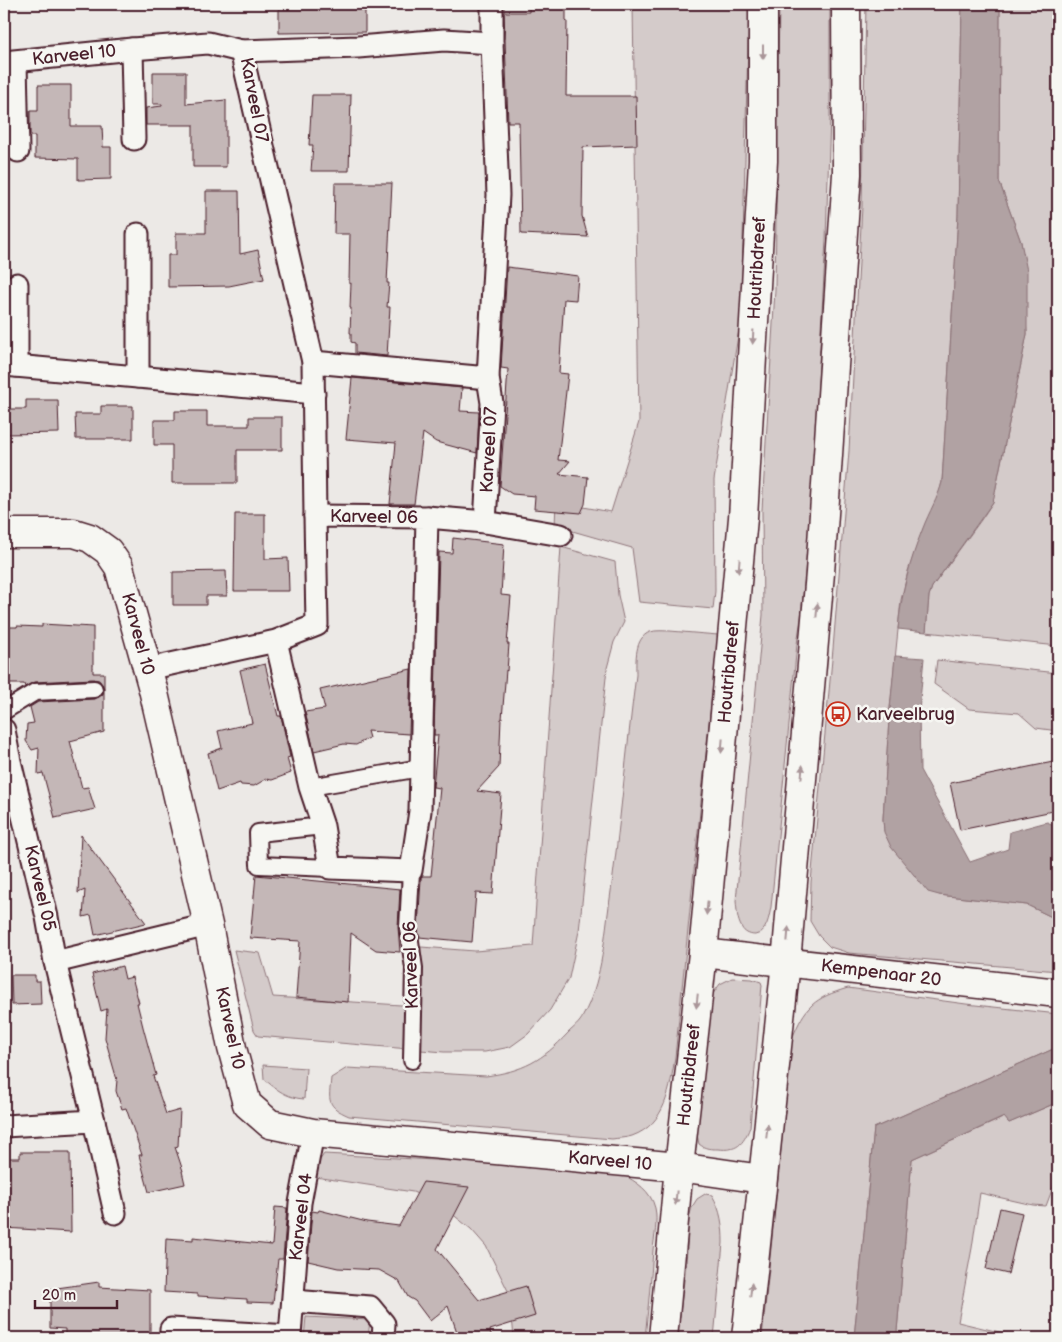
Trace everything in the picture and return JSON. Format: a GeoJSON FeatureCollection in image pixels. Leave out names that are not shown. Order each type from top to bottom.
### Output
{"type":"FeatureCollection","features":[{"type":"Feature","properties":{"kind":"main road","name":"Houtribdreef"},"geometry":{"type":"LineString","coordinates":[[663,1338],[679,1167],[703,953],[743,518],[763,161],[763,4]]}},
{"type":"Feature","properties":{"kind":"main road"},"geometry":{"type":"LineString","coordinates":[[746,1338],[786,962],[820,573],[846,184],[846,4]]}},
{"type":"Feature","properties":{"kind":"main road","name":"Karveel 10"},"geometry":{"type":"LineString","coordinates":[[4,533],[74,533],[90,538],[108,551],[119,567],[148,669],[208,925],[232,1048],[248,1104],[270,1124],[314,1133],[679,1167],[762,1179]]}},
{"type":"Feature","properties":{"kind":"main road","name":"Kempenaar 20"},"geometry":{"type":"LineString","coordinates":[[703,953],[1058,994]]}},
{"type":"Feature","properties":{"kind":"street","name":"Karveel 07"},"geometry":{"type":"LineString","coordinates":[[485,522],[492,403],[488,378],[498,195],[492,4]]}},
{"type":"Feature","properties":{"kind":"street","name":"Karveel 07"},"geometry":{"type":"LineString","coordinates":[[315,516],[313,362],[241,51],[358,47],[444,40],[492,43]]}},
{"type":"Feature","properties":{"kind":"street","name":"Karveel 10"},"geometry":{"type":"LineString","coordinates":[[18,151],[10,62],[208,43],[241,51]]}},
{"type":"Feature","properties":{"kind":"street","name":"Karveel 10"},"geometry":{"type":"LineString","coordinates":[[132,49],[134,140]]}},
{"type":"Feature","properties":{"kind":"street"},"geometry":{"type":"LineString","coordinates":[[138,234],[138,377]]}},
{"type":"Feature","properties":{"kind":"street"},"geometry":{"type":"LineString","coordinates":[[17,284],[10,366],[314,393]]}},
{"type":"Feature","properties":{"kind":"street"},"geometry":{"type":"LineString","coordinates":[[313,362],[488,378]]}},
{"type":"Feature","properties":{"kind":"street","name":"Karveel 06"},"geometry":{"type":"LineString","coordinates":[[148,669],[276,641],[317,625],[315,516],[427,517],[420,811],[411,871],[408,928],[414,968],[412,1060]]}},
{"type":"Feature","properties":{"kind":"street"},"geometry":{"type":"LineString","coordinates":[[427,517],[485,522],[561,535]]}},
{"type":"Feature","properties":{"kind":"street"},"geometry":{"type":"LineString","coordinates":[[276,641],[310,786],[323,826],[330,868]]}},
{"type":"Feature","properties":{"kind":"street"},"geometry":{"type":"LineString","coordinates":[[4,711],[35,692],[94,689]]}},
{"type":"Feature","properties":{"kind":"street","name":"Karveel 05"},"geometry":{"type":"LineString","coordinates":[[4,730],[6,758],[47,917],[55,962],[115,1213]]}},
{"type":"Feature","properties":{"kind":"street"},"geometry":{"type":"LineString","coordinates":[[310,786],[420,768]]}},
{"type":"Feature","properties":{"kind":"street"},"geometry":{"type":"LineString","coordinates":[[323,826],[258,833],[259,864],[411,871]]}},
{"type":"Feature","properties":{"kind":"street"},"geometry":{"type":"LineString","coordinates":[[55,962],[208,925]]}},
{"type":"Feature","properties":{"kind":"street"},"geometry":{"type":"LineString","coordinates":[[4,1126],[94,1121]]}},
{"type":"Feature","properties":{"kind":"street","name":"Karveel 04"},"geometry":{"type":"LineString","coordinates":[[171,1338],[171,1329],[290,1336],[300,1203],[314,1133]]}},
{"type":"Feature","properties":{"kind":"street"},"geometry":{"type":"LineString","coordinates":[[293,1301],[370,1307],[384,1324],[383,1338]]}},
{"type":"Feature","properties":{"kind":"shaded area"},"geometry":{"type":"Polygon","coordinates":[[[633,4],[749,4],[741,318],[714,480],[715,591],[713,609],[639,602],[632,548],[555,526],[556,502],[611,512],[639,422],[633,4]]]}},
{"type":"Feature","properties":{"kind":"shaded area"},"geometry":{"type":"Polygon","coordinates":[[[779,4],[830,4],[830,116],[826,239],[812,491],[801,618],[771,907],[765,928],[755,935],[744,931],[740,925],[736,901],[763,615],[762,510],[775,290],[779,4]]]}},
{"type":"Feature","properties":{"kind":"shaded area"},"geometry":{"type":"Polygon","coordinates":[[[866,4],[962,4],[958,216],[942,482],[908,571],[901,600],[889,719],[883,819],[884,831],[939,895],[1027,905],[1058,920],[1058,971],[849,953],[830,947],[819,936],[810,921],[811,882],[849,451],[862,206],[866,4]]]}},
{"type":"Feature","properties":{"kind":"shaded area"},"geometry":{"type":"Polygon","coordinates":[[[962,4],[1000,4],[999,181],[1021,242],[1027,271],[1027,334],[993,502],[932,587],[929,596],[926,632],[898,629],[901,603],[910,565],[918,540],[942,482],[958,216],[962,4]]]}},
{"type":"Feature","properties":{"kind":"shaded area"},"geometry":{"type":"Polygon","coordinates":[[[1000,4],[1058,4],[1058,646],[926,632],[929,596],[932,587],[993,502],[1027,334],[1021,242],[999,181],[1000,4]]]}},
{"type":"Feature","properties":{"kind":"shaded area"},"geometry":{"type":"Polygon","coordinates":[[[561,547],[615,562],[618,595],[624,622],[614,642],[607,668],[579,931],[569,978],[550,1010],[528,1034],[510,1047],[485,1052],[444,1052],[258,1036],[254,1030],[234,950],[260,953],[273,997],[417,1006],[421,947],[475,951],[533,946],[561,547]]]}},
{"type":"Feature","properties":{"kind":"shaded area"},"geometry":{"type":"Polygon","coordinates":[[[670,631],[718,635],[675,1057],[668,1092],[659,1114],[652,1123],[630,1137],[612,1139],[349,1116],[336,1109],[330,1097],[331,1078],[347,1068],[486,1076],[499,1074],[521,1068],[540,1058],[559,1043],[580,1021],[594,990],[603,948],[620,819],[636,675],[637,650],[641,639],[650,632],[670,631]]]}},
{"type":"Feature","properties":{"kind":"shaded area"},"geometry":{"type":"Polygon","coordinates":[[[895,656],[924,658],[919,711],[920,770],[970,862],[1008,849],[1010,832],[1047,822],[1058,827],[1058,920],[1027,905],[939,895],[928,892],[891,847],[884,832],[883,819],[895,656]]]}},
{"type":"Feature","properties":{"kind":"shaded area"},"geometry":{"type":"Polygon","coordinates":[[[937,660],[1058,673],[1058,731],[1036,728],[1019,713],[969,709],[934,684],[937,660]]]}},
{"type":"Feature","properties":{"kind":"shaded area"},"geometry":{"type":"Polygon","coordinates":[[[732,978],[752,979],[761,982],[762,985],[750,1127],[745,1138],[735,1148],[710,1149],[699,1144],[697,1135],[712,995],[720,984],[732,978]]]}},
{"type":"Feature","properties":{"kind":"shaded area"},"geometry":{"type":"Polygon","coordinates":[[[848,988],[1058,1014],[1058,1047],[874,1128],[854,1338],[762,1338],[792,1039],[801,1019],[812,1005],[827,996],[848,988]]]}},
{"type":"Feature","properties":{"kind":"shaded area"},"geometry":{"type":"Polygon","coordinates":[[[1058,1047],[1058,1102],[1009,1123],[1004,1117],[912,1159],[897,1331],[903,1338],[854,1338],[874,1128],[1058,1047]]]}},
{"type":"Feature","properties":{"kind":"shaded area"},"geometry":{"type":"Polygon","coordinates":[[[263,1065],[306,1068],[304,1099],[287,1095],[264,1079],[263,1065]]]}},
{"type":"Feature","properties":{"kind":"shaded area"},"geometry":{"type":"Polygon","coordinates":[[[1058,1103],[1058,1174],[1046,1206],[1033,1205],[980,1193],[958,1322],[1024,1338],[903,1338],[897,1331],[912,1159],[1005,1117],[1009,1123],[1058,1103]]]}},
{"type":"Feature","properties":{"kind":"shaded area"},"geometry":{"type":"Polygon","coordinates":[[[324,1154],[470,1162],[621,1174],[632,1180],[650,1196],[656,1213],[645,1338],[514,1338],[510,1295],[486,1246],[471,1229],[441,1205],[413,1192],[309,1176],[324,1154]]]}},
{"type":"Feature","properties":{"kind":"shaded area"},"geometry":{"type":"Polygon","coordinates":[[[705,1194],[712,1195],[715,1201],[723,1230],[714,1338],[677,1338],[686,1264],[689,1218],[692,1207],[697,1199],[705,1194]]]}},
{"type":"Feature","properties":{"kind":"shaded area"},"geometry":{"type":"Polygon","coordinates":[[[306,1317],[370,1320],[368,1338],[304,1338],[306,1317]]]}},
{"type":"Feature","properties":{"kind":"building"},"geometry":{"type":"Polygon","coordinates":[[[279,4],[365,4],[365,32],[279,33],[279,4]]]}},
{"type":"Feature","properties":{"kind":"building"},"geometry":{"type":"Polygon","coordinates":[[[529,4],[566,4],[566,96],[636,96],[637,145],[583,147],[582,216],[588,237],[521,234],[519,122],[508,122],[504,12],[529,12],[529,4]]]}},
{"type":"Feature","properties":{"kind":"building"},"geometry":{"type":"Polygon","coordinates":[[[153,72],[186,72],[186,104],[226,100],[226,167],[193,167],[193,125],[146,125],[146,108],[162,106],[162,104],[153,104],[153,72]]]}},
{"type":"Feature","properties":{"kind":"building"},"geometry":{"type":"Polygon","coordinates":[[[38,85],[71,85],[71,126],[102,126],[103,147],[111,147],[111,179],[78,180],[78,159],[35,158],[35,136],[30,136],[30,111],[38,111],[38,85]]]}},
{"type":"Feature","properties":{"kind":"building"},"geometry":{"type":"Polygon","coordinates":[[[312,95],[351,95],[349,171],[311,171],[313,145],[309,145],[312,95]]]}},
{"type":"Feature","properties":{"kind":"building"},"geometry":{"type":"Polygon","coordinates":[[[335,183],[392,183],[387,283],[389,283],[387,307],[390,307],[387,356],[355,353],[355,343],[351,342],[350,234],[334,234],[335,183]]]}},
{"type":"Feature","properties":{"kind":"building"},"geometry":{"type":"Polygon","coordinates":[[[206,191],[239,191],[240,254],[258,250],[264,279],[229,286],[168,287],[168,255],[176,255],[176,233],[206,233],[206,191]]]}},
{"type":"Feature","properties":{"kind":"building"},"geometry":{"type":"Polygon","coordinates":[[[507,267],[578,276],[576,300],[564,299],[559,373],[568,374],[558,460],[570,461],[559,474],[588,477],[585,504],[581,513],[534,509],[535,496],[512,494],[500,486],[508,369],[501,368],[507,267]]]}},
{"type":"Feature","properties":{"kind":"building"},"geometry":{"type":"Polygon","coordinates":[[[352,378],[462,388],[460,411],[479,412],[477,453],[436,442],[423,433],[414,504],[390,504],[396,443],[346,439],[352,378]]]}},
{"type":"Feature","properties":{"kind":"building"},"geometry":{"type":"Polygon","coordinates":[[[26,400],[58,400],[59,433],[5,434],[5,409],[26,409],[26,400]]]}},
{"type":"Feature","properties":{"kind":"building"},"geometry":{"type":"Polygon","coordinates":[[[101,406],[133,406],[133,439],[76,439],[75,414],[101,414],[101,406]]]}},
{"type":"Feature","properties":{"kind":"building"},"geometry":{"type":"Polygon","coordinates":[[[175,411],[207,411],[207,426],[249,426],[249,417],[282,417],[282,450],[237,450],[237,483],[172,483],[172,445],[154,445],[154,420],[175,420],[175,411]]]}},
{"type":"Feature","properties":{"kind":"building"},"geometry":{"type":"Polygon","coordinates":[[[235,514],[265,514],[265,559],[288,558],[289,591],[234,591],[235,514]]]}},
{"type":"Feature","properties":{"kind":"building"},"geometry":{"type":"Polygon","coordinates":[[[453,538],[504,544],[501,595],[511,596],[499,767],[477,791],[501,794],[493,894],[476,893],[472,942],[419,937],[418,928],[421,879],[422,876],[431,876],[440,788],[433,787],[438,735],[434,735],[439,552],[452,553],[453,538]]]}},
{"type":"Feature","properties":{"kind":"building"},"geometry":{"type":"Polygon","coordinates":[[[226,571],[227,596],[206,596],[206,605],[173,605],[173,572],[226,571]]]}},
{"type":"Feature","properties":{"kind":"building"},"geometry":{"type":"Polygon","coordinates":[[[42,624],[93,627],[93,673],[104,673],[104,688],[99,680],[93,679],[34,682],[25,687],[24,684],[7,684],[7,664],[4,664],[4,627],[42,627],[42,624]]]}},
{"type":"Feature","properties":{"kind":"building"},"geometry":{"type":"Polygon","coordinates":[[[265,664],[278,716],[281,716],[290,757],[287,758],[291,773],[272,780],[266,779],[254,786],[241,785],[240,783],[217,791],[208,753],[222,748],[218,731],[252,723],[240,670],[265,664]]]}},
{"type":"Feature","properties":{"kind":"building"},"geometry":{"type":"Polygon","coordinates":[[[411,669],[409,734],[367,731],[369,738],[356,745],[344,744],[314,751],[305,712],[325,709],[320,690],[411,669]]]}},
{"type":"Feature","properties":{"kind":"building"},"geometry":{"type":"Polygon","coordinates":[[[104,688],[104,732],[70,741],[82,788],[88,787],[95,809],[55,818],[43,773],[38,774],[39,748],[32,750],[26,741],[27,724],[34,723],[30,707],[38,702],[95,699],[103,694],[104,688]]]}},
{"type":"Feature","properties":{"kind":"building"},"geometry":{"type":"Polygon","coordinates":[[[1058,761],[1058,810],[960,830],[950,783],[1058,761]]]}},
{"type":"Feature","properties":{"kind":"building"},"geometry":{"type":"Polygon","coordinates":[[[81,835],[146,923],[95,935],[91,915],[83,917],[85,890],[78,893],[81,835]]]}},
{"type":"Feature","properties":{"kind":"building"},"geometry":{"type":"Polygon","coordinates":[[[256,875],[400,889],[398,927],[400,952],[376,950],[351,933],[348,1002],[296,997],[300,941],[250,938],[256,875]]]}},
{"type":"Feature","properties":{"kind":"building"},"geometry":{"type":"Polygon","coordinates":[[[122,966],[125,979],[132,977],[156,1075],[153,1076],[166,1114],[180,1110],[178,1146],[175,1147],[185,1184],[149,1192],[139,1155],[142,1155],[126,1108],[122,1109],[116,1091],[117,1080],[105,1038],[107,1009],[101,1011],[92,974],[122,966]]]}},
{"type":"Feature","properties":{"kind":"building"},"geometry":{"type":"Polygon","coordinates":[[[11,975],[35,975],[35,981],[40,981],[41,1004],[12,1005],[11,975]]]}},
{"type":"Feature","properties":{"kind":"building"},"geometry":{"type":"Polygon","coordinates":[[[20,1152],[70,1152],[71,1232],[4,1228],[4,1158],[20,1158],[20,1152]]]}},
{"type":"Feature","properties":{"kind":"building"},"geometry":{"type":"Polygon","coordinates":[[[423,1182],[469,1187],[437,1249],[479,1300],[526,1286],[535,1316],[490,1330],[492,1338],[459,1338],[448,1306],[430,1321],[415,1301],[408,1297],[399,1281],[379,1270],[338,1268],[308,1261],[312,1211],[318,1212],[319,1210],[367,1222],[399,1226],[423,1182]]]}},
{"type":"Feature","properties":{"kind":"building"},"geometry":{"type":"Polygon","coordinates":[[[275,1207],[287,1208],[283,1259],[278,1259],[273,1303],[247,1302],[247,1299],[164,1292],[166,1238],[193,1240],[193,1237],[272,1245],[275,1207]]]}},
{"type":"Feature","properties":{"kind":"building"},"geometry":{"type":"Polygon","coordinates":[[[1000,1208],[1022,1213],[1008,1274],[986,1269],[1000,1208]]]}},
{"type":"Feature","properties":{"kind":"building"},"geometry":{"type":"Polygon","coordinates":[[[99,1282],[99,1287],[150,1290],[150,1338],[65,1338],[65,1329],[50,1328],[50,1289],[99,1282]]]}},
{"type":"Feature","properties":{"kind":"place","name":"Karveelbrug"},"geometry":{"type":"Point","coordinates":[838,714]}}]}
